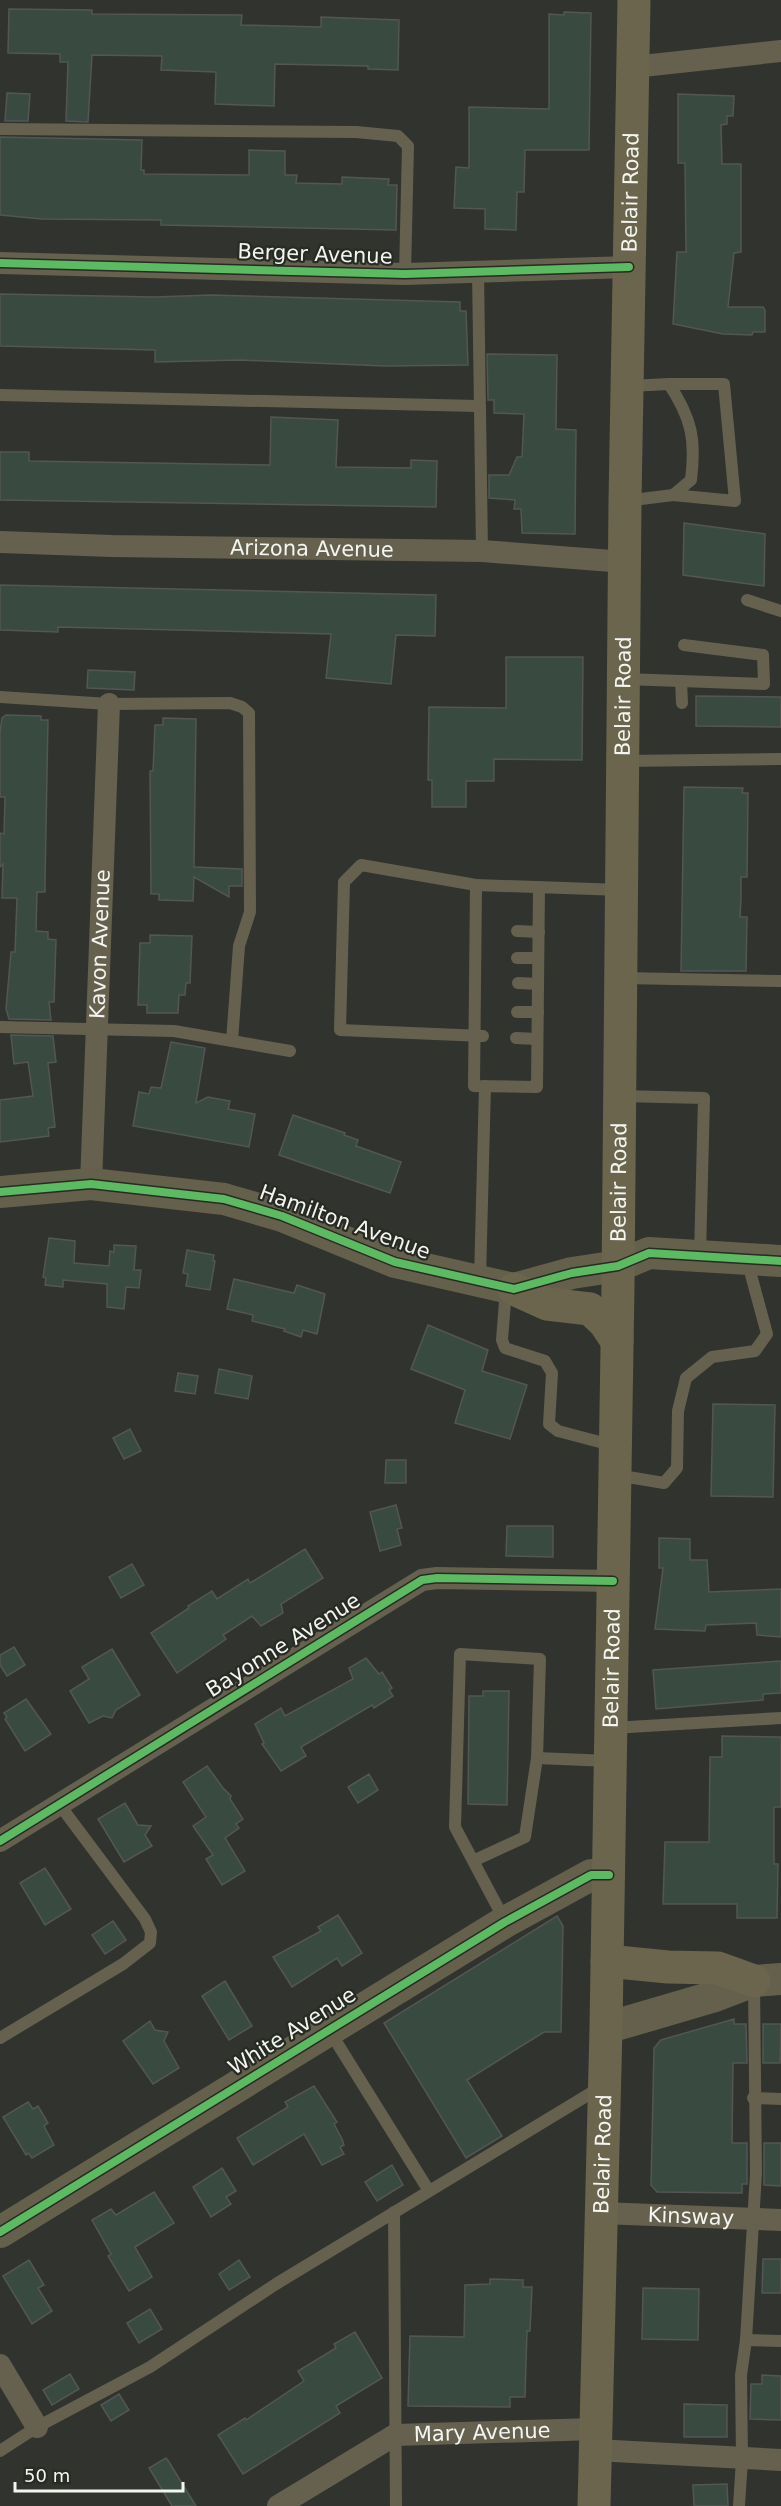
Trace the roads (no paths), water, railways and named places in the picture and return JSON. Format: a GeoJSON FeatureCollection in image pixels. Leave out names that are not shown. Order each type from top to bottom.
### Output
{"type":"FeatureCollection","features":[{"type":"Feature","properties":{"kind":"main road","name":"Belair Road"},"geometry":{"type":"LineString","coordinates":[[594,2506],[609,1875],[627,386],[634,0]]}},
{"type":"Feature","properties":{"kind":"main road"},"geometry":{"type":"LineString","coordinates":[[500,1286],[547,1304],[590,1309],[605,1323],[617,1341]]}},
{"type":"Feature","properties":{"kind":"main road"},"geometry":{"type":"LineString","coordinates":[[607,1961],[669,1967],[718,1968],[767,1980]]}},
{"type":"Feature","properties":{"kind":"street"},"geometry":{"type":"LineString","coordinates":[[633,68],[781,51]]}},
{"type":"Feature","properties":{"kind":"street","name":"Berger Avenue"},"geometry":{"type":"LineString","coordinates":[[0,263],[405,274],[629,267]]}},
{"type":"Feature","properties":{"kind":"street","name":"Arizona Avenue"},"geometry":{"type":"LineString","coordinates":[[0,542],[135,547],[482,551],[625,562]]}},
{"type":"Feature","properties":{"kind":"street","name":"Kavon Avenue"},"geometry":{"type":"LineString","coordinates":[[91,1184],[109,704]]}},
{"type":"Feature","properties":{"kind":"street","name":"Hamilton Avenue"},"geometry":{"type":"LineString","coordinates":[[0,1192],[91,1184],[224,1199],[282,1216],[395,1262],[500,1286],[618,1266],[649,1253],[781,1261]]}},
{"type":"Feature","properties":{"kind":"street","name":"Bayonne Avenue"},"geometry":{"type":"LineString","coordinates":[[0,1841],[422,1580],[437,1578],[613,1581]]}},
{"type":"Feature","properties":{"kind":"street","name":"White Avenue"},"geometry":{"type":"LineString","coordinates":[[0,2232],[506,1922],[591,1875],[609,1875]]}},
{"type":"Feature","properties":{"kind":"street"},"geometry":{"type":"LineString","coordinates":[[606,2028],[767,1980]]}},
{"type":"Feature","properties":{"kind":"street","name":"Kinsway"},"geometry":{"type":"LineString","coordinates":[[601,2213],[781,2220]]}},
{"type":"Feature","properties":{"kind":"street"},"geometry":{"type":"LineString","coordinates":[[0,2365],[37,2427]]}},
{"type":"Feature","properties":{"kind":"street","name":"Mary Avenue"},"geometry":{"type":"LineString","coordinates":[[279,2506],[395,2435],[595,2440],[742,2459],[781,2460]]}},
{"type":"Feature","properties":{"kind":"lane"},"geometry":{"type":"LineString","coordinates":[[0,129],[356,132],[398,136],[408,146],[405,274]]}},
{"type":"Feature","properties":{"kind":"lane"},"geometry":{"type":"LineString","coordinates":[[478,272],[478,405],[482,551]]}},
{"type":"Feature","properties":{"kind":"lane"},"geometry":{"type":"LineString","coordinates":[[669,384],[693,432],[692,480],[673,495]]}},
{"type":"Feature","properties":{"kind":"lane"},"geometry":{"type":"LineString","coordinates":[[626,501],[673,495],[735,501],[724,384],[627,386]]}},
{"type":"Feature","properties":{"kind":"lane"},"geometry":{"type":"LineString","coordinates":[[0,395],[478,405]]}},
{"type":"Feature","properties":{"kind":"lane"},"geometry":{"type":"LineString","coordinates":[[747,600],[781,611]]}},
{"type":"Feature","properties":{"kind":"lane"},"geometry":{"type":"LineString","coordinates":[[624,679],[764,684],[764,655],[684,645]]}},
{"type":"Feature","properties":{"kind":"lane"},"geometry":{"type":"LineString","coordinates":[[681,681],[682,703]]}},
{"type":"Feature","properties":{"kind":"lane"},"geometry":{"type":"LineString","coordinates":[[0,697],[109,704],[230,703],[243,707],[249,713],[250,912],[239,946],[231,1041]]}},
{"type":"Feature","properties":{"kind":"lane"},"geometry":{"type":"LineString","coordinates":[[623,761],[781,759]]}},
{"type":"Feature","properties":{"kind":"lane"},"geometry":{"type":"LineString","coordinates":[[479,1036],[340,1030],[344,882],[352,872],[361,865],[476,885],[622,890]]}},
{"type":"Feature","properties":{"kind":"lane"},"geometry":{"type":"LineString","coordinates":[[476,885],[481,930],[479,1036],[474,1086],[537,1087],[539,887]]}},
{"type":"Feature","properties":{"kind":"lane"},"geometry":{"type":"LineString","coordinates":[[517,931],[539,932]]}},
{"type":"Feature","properties":{"kind":"lane"},"geometry":{"type":"LineString","coordinates":[[517,957],[538,958]]}},
{"type":"Feature","properties":{"kind":"lane"},"geometry":{"type":"LineString","coordinates":[[621,978],[781,981]]}},
{"type":"Feature","properties":{"kind":"lane"},"geometry":{"type":"LineString","coordinates":[[518,983],[538,984]]}},
{"type":"Feature","properties":{"kind":"lane"},"geometry":{"type":"LineString","coordinates":[[517,1012],[538,1012]]}},
{"type":"Feature","properties":{"kind":"lane"},"geometry":{"type":"LineString","coordinates":[[0,1027],[96,1027],[174,1031],[290,1051]]}},
{"type":"Feature","properties":{"kind":"lane"},"geometry":{"type":"LineString","coordinates":[[516,1038],[537,1039]]}},
{"type":"Feature","properties":{"kind":"lane"},"geometry":{"type":"LineString","coordinates":[[485,1086],[502,1341],[505,1348],[545,1360],[552,1372],[549,1424],[558,1431],[615,1461],[664,1483],[676,1468],[678,1411],[686,1378],[712,1357],[755,1351],[767,1334],[747,1259]]}},
{"type":"Feature","properties":{"kind":"lane"},"geometry":{"type":"LineString","coordinates":[[620,1096],[704,1098],[700,1257]]}},
{"type":"Feature","properties":{"kind":"lane"},"geometry":{"type":"LineString","coordinates":[[473,1861],[525,1837],[537,1758],[540,1659],[460,1654],[455,1827],[473,1861],[506,1922]]}},
{"type":"Feature","properties":{"kind":"lane"},"geometry":{"type":"LineString","coordinates":[[611,1728],[781,1718]]}},
{"type":"Feature","properties":{"kind":"lane"},"geometry":{"type":"LineString","coordinates":[[537,1758],[610,1761]]}},
{"type":"Feature","properties":{"kind":"lane"},"geometry":{"type":"LineString","coordinates":[[0,2038],[123,1964],[150,1943],[151,1932],[145,1919],[59,1804]]}},
{"type":"Feature","properties":{"kind":"lane"},"geometry":{"type":"LineString","coordinates":[[739,2506],[742,2459],[741,2375],[746,2340],[756,2174],[753,2098],[767,1980]]}},
{"type":"Feature","properties":{"kind":"lane"},"geometry":{"type":"LineString","coordinates":[[329,2029],[429,2190]]}},
{"type":"Feature","properties":{"kind":"lane"},"geometry":{"type":"LineString","coordinates":[[0,2451],[37,2427],[150,2367],[276,2284],[605,2084]]}},
{"type":"Feature","properties":{"kind":"lane"},"geometry":{"type":"LineString","coordinates":[[753,2098],[781,2099]]}},
{"type":"Feature","properties":{"kind":"lane"},"geometry":{"type":"LineString","coordinates":[[394,2212],[396,2506]]}},
{"type":"Feature","properties":{"kind":"lane"},"geometry":{"type":"LineString","coordinates":[[746,2340],[781,2341]]}}]}
